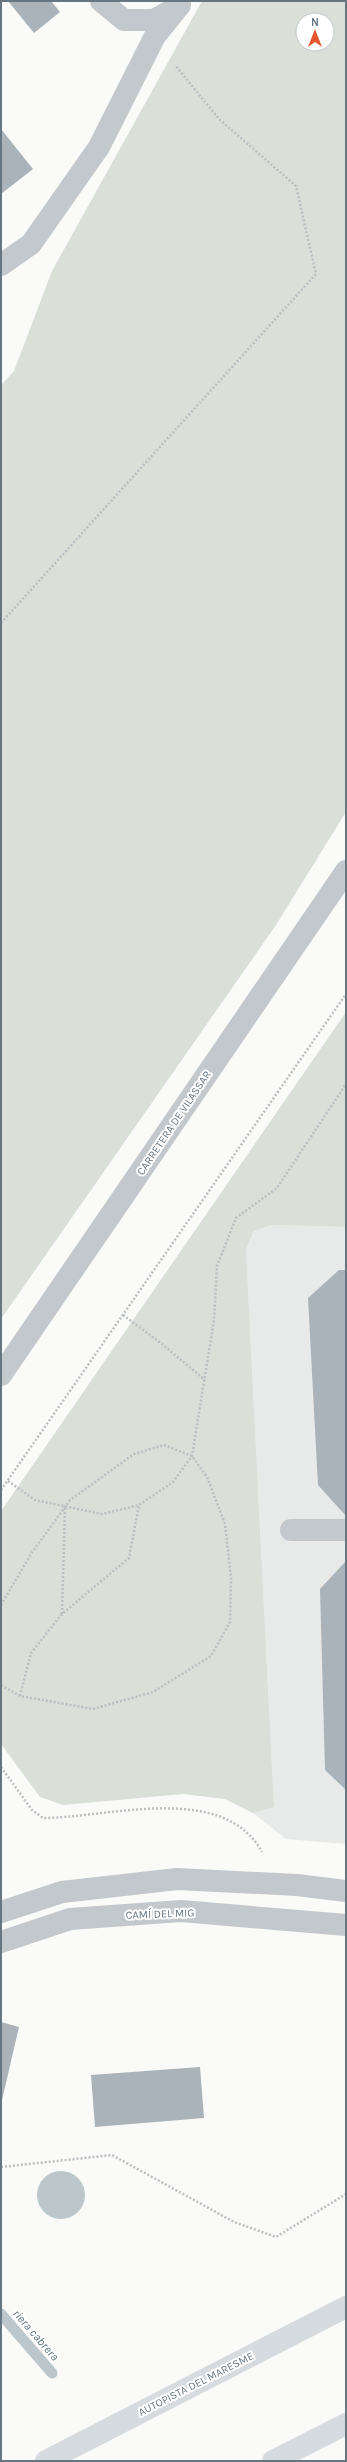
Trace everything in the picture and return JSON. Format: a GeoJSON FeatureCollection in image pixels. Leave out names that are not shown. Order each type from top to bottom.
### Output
{"type":"FeatureCollection","features":[{"type":"Feature","properties":{"kind":"highway","name":"AUTOPISTA DEL MARESME"},"geometry":{"type":"LineString","coordinates":[[46,2461],[346,2307]]}},
{"type":"Feature","properties":{"kind":"highway"},"geometry":{"type":"LineString","coordinates":[[273,2461],[346,2424]]}},
{"type":"Feature","properties":{"kind":"street"},"geometry":{"type":"LineString","coordinates":[[101,1],[124,20],[154,20],[180,3]]}},
{"type":"Feature","properties":{"kind":"street"},"geometry":{"type":"LineString","coordinates":[[1,265],[31,244],[100,147],[155,36],[180,3]]}},
{"type":"Feature","properties":{"kind":"street","name":"CARRETERA DE VILASSAR"},"geometry":{"type":"LineString","coordinates":[[1,1375],[346,871]]}},
{"type":"Feature","properties":{"kind":"street"},"geometry":{"type":"LineString","coordinates":[[291,1530],[346,1530]]}},
{"type":"Feature","properties":{"kind":"street"},"geometry":{"type":"LineString","coordinates":[[1,1912],[62,1892],[177,1879],[297,1886],[346,1891]]}},
{"type":"Feature","properties":{"kind":"street","name":"CAMÍ DEL MIG"},"geometry":{"type":"LineString","coordinates":[[1,1942],[70,1919],[181,1911],[346,1925]]}},
{"type":"Feature","properties":{"kind":"path"},"geometry":{"type":"LineString","coordinates":[[1,623],[316,274],[296,186],[219,119],[184,77],[155,36]]}},
{"type":"Feature","properties":{"kind":"path"},"geometry":{"type":"LineString","coordinates":[[1,1490],[346,994]]}},
{"type":"Feature","properties":{"kind":"path"},"geometry":{"type":"LineString","coordinates":[[8,1480],[35,1500],[102,1514],[139,1505],[173,1482],[192,1456],[214,1320],[217,1266],[236,1218],[277,1188],[346,1084]]}},
{"type":"Feature","properties":{"kind":"path"},"geometry":{"type":"LineString","coordinates":[[123,1315],[162,1344],[205,1380]]}},
{"type":"Feature","properties":{"kind":"path"},"geometry":{"type":"LineString","coordinates":[[1,1605],[31,1554],[70,1500],[134,1454],[164,1445],[192,1456],[207,1477],[225,1524],[230,1578],[230,1622],[211,1656],[153,1692],[93,1709],[20,1696],[1,1685]]}},
{"type":"Feature","properties":{"kind":"path"},"geometry":{"type":"LineString","coordinates":[[20,1696],[31,1653],[62,1614],[129,1558],[139,1505]]}},
{"type":"Feature","properties":{"kind":"path"},"geometry":{"type":"LineString","coordinates":[[62,1614],[65,1507]]}},
{"type":"Feature","properties":{"kind":"path"},"geometry":{"type":"LineString","coordinates":[[1,1767],[32,1810],[43,1818],[142,1809],[187,1809],[222,1818],[243,1829],[262,1852]]}},
{"type":"Feature","properties":{"kind":"path"},"geometry":{"type":"LineString","coordinates":[[1,2167],[112,2155],[234,2222],[276,2237],[346,2194]]}},
{"type":"Feature","properties":{"kind":"shaded area"},"geometry":{"type":"Polygon","coordinates":[[[202,1],[346,1],[346,812],[276,925],[1,1319],[1,385],[14,371],[52,271],[202,1]]]}},
{"type":"Feature","properties":{"kind":"shaded area"},"geometry":{"type":"Polygon","coordinates":[[[346,1012],[346,1227],[272,1225],[254,1231],[246,1249],[274,1807],[253,1813],[225,1799],[183,1794],[63,1805],[40,1797],[1,1744],[1,1511],[346,1012]]]}},
{"type":"Feature","properties":{"kind":"shaded area"},"geometry":{"type":"Polygon","coordinates":[[[272,1225],[346,1227],[346,1844],[286,1839],[253,1813],[274,1807],[246,1249],[254,1231],[272,1225]]]}},
{"type":"Feature","properties":{"kind":"shaded area"},"geometry":{"type":"Polygon","coordinates":[[[61,2171],[70,2173],[78,2178],[83,2186],[85,2195],[83,2204],[78,2212],[70,2217],[61,2219],[52,2217],[44,2212],[39,2204],[37,2195],[39,2186],[44,2178],[52,2173],[61,2171]]]}},
{"type":"Feature","properties":{"kind":"building"},"geometry":{"type":"Polygon","coordinates":[[[8,1],[51,1],[60,12],[34,33],[8,1]]]}},
{"type":"Feature","properties":{"kind":"building"},"geometry":{"type":"Polygon","coordinates":[[[1,129],[33,169],[1,194],[1,129]]]}},
{"type":"Feature","properties":{"kind":"building"},"geometry":{"type":"Polygon","coordinates":[[[339,1270],[346,1270],[346,1516],[318,1485],[308,1298],[339,1270]]]}},
{"type":"Feature","properties":{"kind":"building"},"geometry":{"type":"Polygon","coordinates":[[[346,1561],[346,1790],[325,1770],[320,1589],[346,1561]]]}},
{"type":"Feature","properties":{"kind":"building"},"geometry":{"type":"Polygon","coordinates":[[[1,2022],[19,2027],[2,2100],[1,2100],[1,2022]]]}},
{"type":"Feature","properties":{"kind":"building"},"geometry":{"type":"Polygon","coordinates":[[[200,2067],[204,2118],[95,2127],[91,2075],[200,2067]]]}},
{"type":"Feature","properties":{"kind":"waterway","name":"riera cabrera"},"geometry":{"type":"LineString","coordinates":[[1,2314],[52,2373]]}}]}
